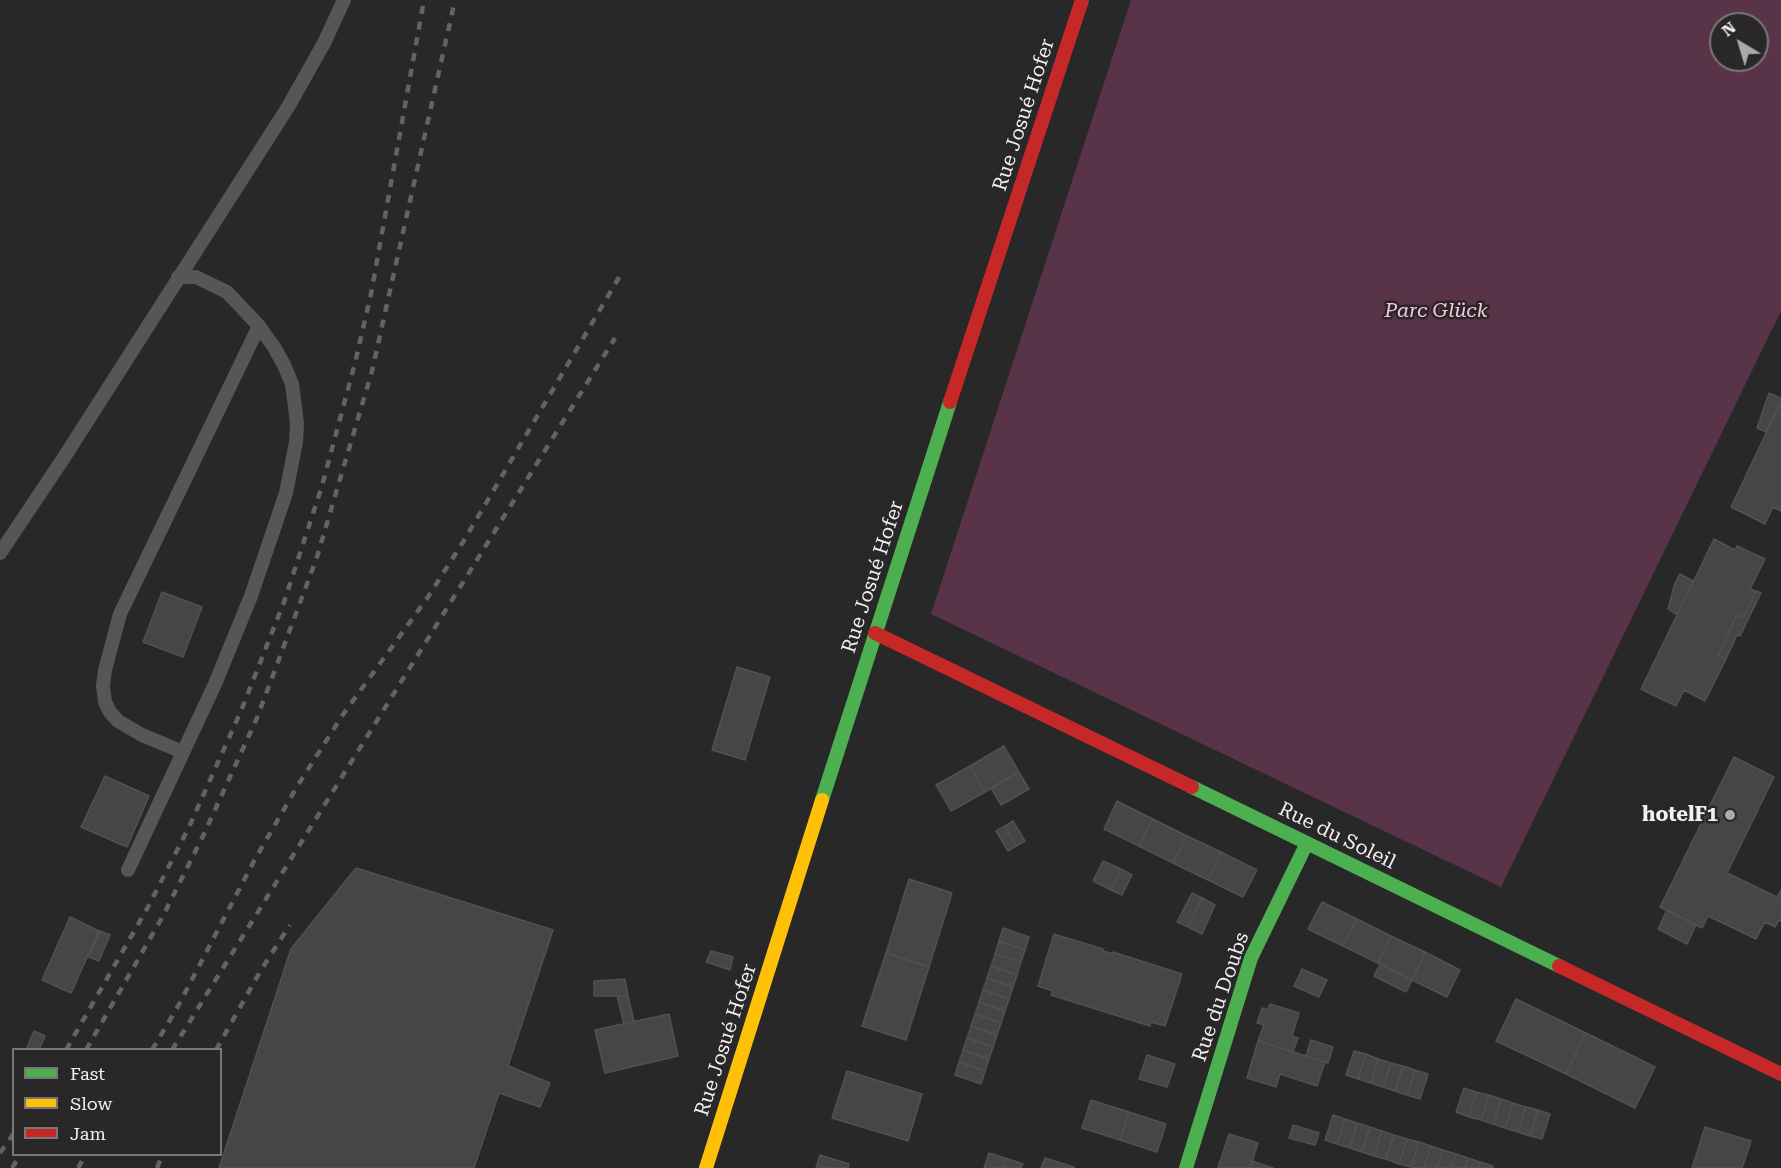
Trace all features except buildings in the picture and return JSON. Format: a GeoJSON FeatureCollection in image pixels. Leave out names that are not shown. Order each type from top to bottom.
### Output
{"type":"FeatureCollection","features":[{"type":"Feature","properties":{"kind":"street","name":"Rue Josué Hofer"},"geometry":{"type":"LineString","coordinates":[[706,1168],[875,633],[1082,0]]}},
{"type":"Feature","properties":{"kind":"street","name":"Rue du Soleil"},"geometry":{"type":"LineString","coordinates":[[875,633],[1781,1074]]}},
{"type":"Feature","properties":{"kind":"street","name":"Rue du Doubs"},"geometry":{"type":"LineString","coordinates":[[1186,1168],[1251,958],[1307,843]]}},
{"type":"Feature","properties":{"kind":"lane"},"geometry":{"type":"LineString","coordinates":[[0,553],[63,459],[288,107],[324,43],[344,0]]}},
{"type":"Feature","properties":{"kind":"lane"},"geometry":{"type":"LineString","coordinates":[[128,870],[183,752],[251,596],[293,467],[297,423],[292,384],[284,365],[258,326],[227,292],[196,277],[178,277]]}},
{"type":"Feature","properties":{"kind":"lane"},"geometry":{"type":"LineString","coordinates":[[183,752],[118,722],[105,702],[103,686],[105,670],[120,614],[258,326]]}},
{"type":"Feature","properties":{"kind":"green space","name":"Parc Glück"},"geometry":{"type":"Polygon","coordinates":[[[1131,0],[1781,0],[1781,311],[1501,887],[931,614],[1131,0]]]}},
{"type":"Feature","properties":{"kind":"railway"},"geometry":{"type":"LineString","coordinates":[[67,1048],[148,907],[189,827],[241,711],[284,602],[322,486],[355,363],[371,294],[424,0]]}},
{"type":"Feature","properties":{"kind":"railway"},"geometry":{"type":"LineString","coordinates":[[87,1048],[163,916],[203,836],[257,718],[317,557],[372,371],[455,0]]}},
{"type":"Feature","properties":{"kind":"railway"},"geometry":{"type":"LineString","coordinates":[[153,1048],[177,1008],[254,861],[298,785],[342,716],[428,597],[463,542],[621,274]]}},
{"type":"Feature","properties":{"kind":"railway"},"geometry":{"type":"LineString","coordinates":[[173,1048],[615,338]]}},
{"type":"Feature","properties":{"kind":"railway"},"geometry":{"type":"LineString","coordinates":[[217,1048],[261,970],[290,925]]}},
{"type":"Feature","properties":{"kind":"railway"},"geometry":{"type":"LineString","coordinates":[[0,1153],[12,1136]]}},
{"type":"Feature","properties":{"kind":"railway"},"geometry":{"type":"LineString","coordinates":[[12,1168],[20,1156]]}},
{"type":"Feature","properties":{"kind":"railway"},"geometry":{"type":"LineString","coordinates":[[78,1168],[85,1156]]}},
{"type":"Feature","properties":{"kind":"railway"},"geometry":{"type":"LineString","coordinates":[[157,1168],[162,1156]]}},
{"type":"Feature","properties":{"kind":"traffic: fast"},"geometry":{"type":"LineString","coordinates":[[822,800],[950,402]]}},
{"type":"Feature","properties":{"kind":"traffic: fast"},"geometry":{"type":"LineString","coordinates":[[1192,787],[1559,966]]}},
{"type":"Feature","properties":{"kind":"traffic: fast"},"geometry":{"type":"LineString","coordinates":[[1186,1168],[1251,958],[1307,843]]}},
{"type":"Feature","properties":{"kind":"traffic: slow"},"geometry":{"type":"LineString","coordinates":[[706,1168],[822,800]]}},
{"type":"Feature","properties":{"kind":"traffic: jam"},"geometry":{"type":"LineString","coordinates":[[950,402],[1082,0]]}},
{"type":"Feature","properties":{"kind":"traffic: jam"},"geometry":{"type":"LineString","coordinates":[[875,633],[1192,787]]}},
{"type":"Feature","properties":{"kind":"traffic: jam"},"geometry":{"type":"LineString","coordinates":[[1559,966],[1781,1074]]}},
{"type":"Feature","properties":{"kind":"place","name":"hotelF1"},"geometry":{"type":"Point","coordinates":[1730,815]}}]}
